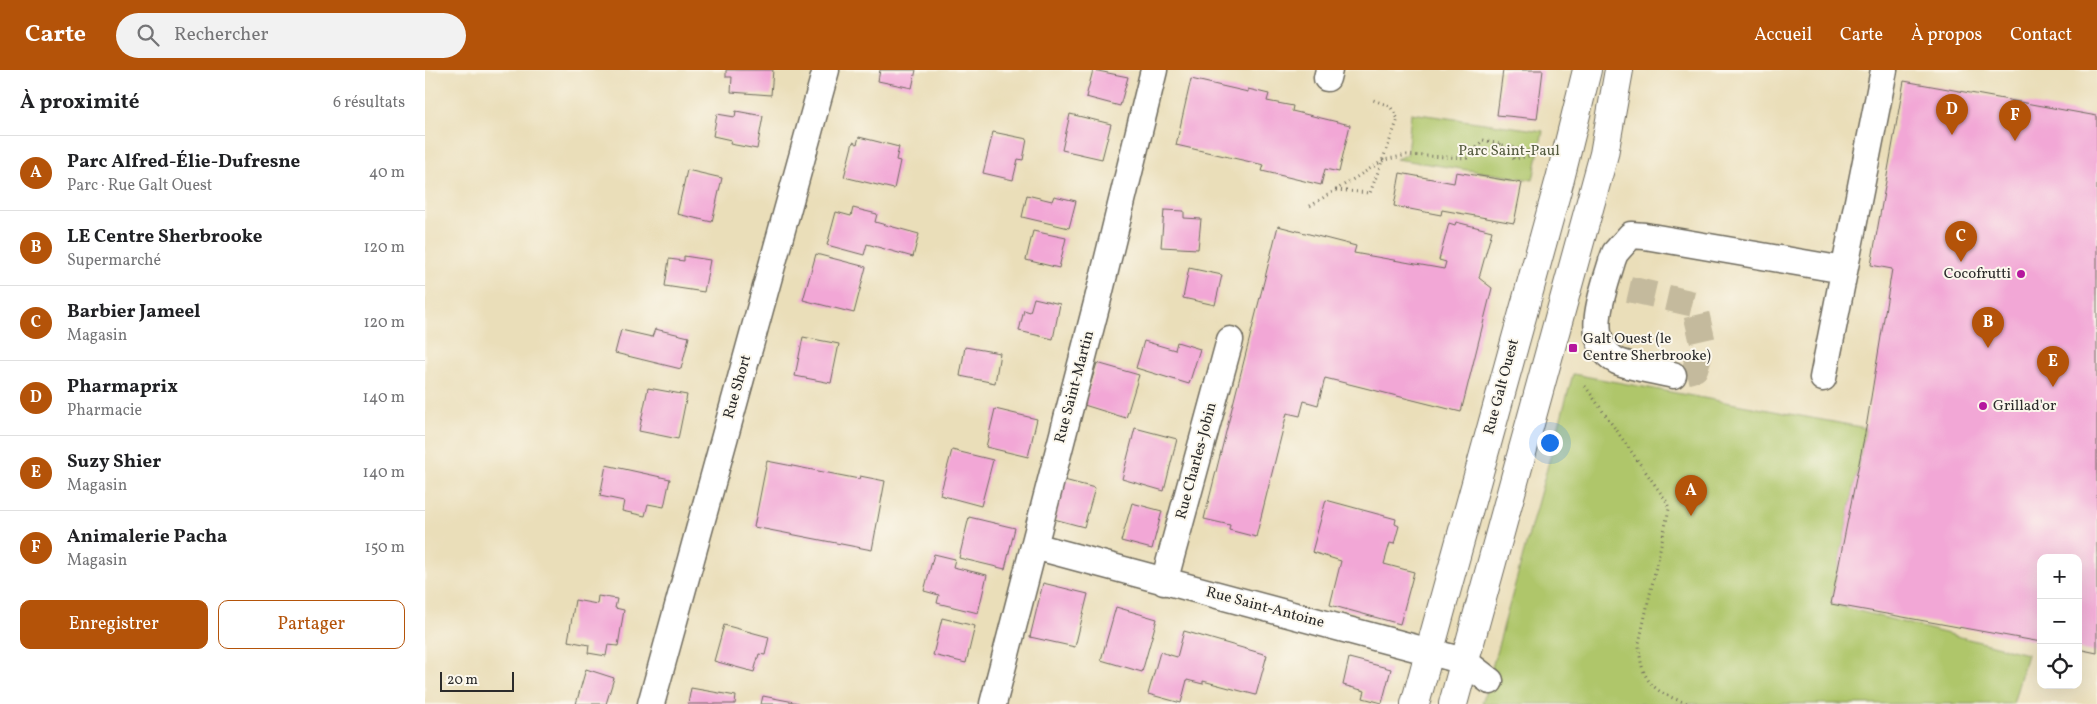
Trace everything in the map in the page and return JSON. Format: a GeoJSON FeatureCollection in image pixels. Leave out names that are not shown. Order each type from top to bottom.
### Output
{"type":"FeatureCollection","features":[{"type":"Feature","properties":{"kind":"main road","name":"Rue Galt Ouest"},"geometry":{"type":"LineString","coordinates":[[1415,704],[1561,179],[1587,70]]}},
{"type":"Feature","properties":{"kind":"main road"},"geometry":{"type":"LineString","coordinates":[[1453,704],[1604,154],[1619,70]]}},
{"type":"Feature","properties":{"kind":"street","name":"Rue Short"},"geometry":{"type":"LineString","coordinates":[[651,704],[826,70]]}},
{"type":"Feature","properties":{"kind":"street","name":"Rue Saint-Martin"},"geometry":{"type":"LineString","coordinates":[[993,704],[1097,303],[1154,70]]}},
{"type":"Feature","properties":{"kind":"street"},"geometry":{"type":"LineString","coordinates":[[1823,378],[1883,70]]}},
{"type":"Feature","properties":{"kind":"street"},"geometry":{"type":"LineString","coordinates":[[1673,375],[1616,360],[1600,342],[1597,320],[1615,252],[1631,235],[1844,270]]}},
{"type":"Feature","properties":{"kind":"street","name":"Rue Charles-Jobin"},"geometry":{"type":"LineString","coordinates":[[1164,582],[1230,340]]}},
{"type":"Feature","properties":{"kind":"street","name":"Rue Saint-Antoine"},"geometry":{"type":"LineString","coordinates":[[1034,546],[1464,661],[1489,681]]}},
{"type":"Feature","properties":{"kind":"path"},"geometry":{"type":"LineString","coordinates":[[1336,190],[1370,193],[1384,160],[1398,119],[1390,106],[1373,100]]}},
{"type":"Feature","properties":{"kind":"path"},"geometry":{"type":"LineString","coordinates":[[1309,206],[1384,160],[1407,155],[1467,158],[1483,140],[1498,143],[1539,154],[1514,159],[1498,143]]}},
{"type":"Feature","properties":{"kind":"path"},"geometry":{"type":"LineString","coordinates":[[1585,386],[1667,502],[1669,509],[1639,643],[1639,662],[1643,674],[1655,687],[1673,698],[1690,704]]}},
{"type":"Feature","properties":{"kind":"green space","name":"Parc Saint-Paul"},"geometry":{"type":"Polygon","coordinates":[[[1411,113],[1543,131],[1533,180],[1396,159],[1407,155],[1411,113]]]}},
{"type":"Feature","properties":{"kind":"green space"},"geometry":{"type":"Polygon","coordinates":[[[1573,374],[1866,428],[1831,604],[2027,654],[2013,704],[1482,704],[1573,374]]]}},
{"type":"Feature","properties":{"kind":"building"},"geometry":{"type":"Polygon","coordinates":[[[726,70],[773,70],[771,95],[731,92],[732,77],[726,77],[726,70]]]}},
{"type":"Feature","properties":{"kind":"building"},"geometry":{"type":"Polygon","coordinates":[[[880,70],[916,70],[912,88],[878,81],[880,70]]]}},
{"type":"Feature","properties":{"kind":"building"},"geometry":{"type":"Polygon","coordinates":[[[1093,70],[1128,77],[1120,106],[1086,97],[1093,70]]]}},
{"type":"Feature","properties":{"kind":"building"},"geometry":{"type":"Polygon","coordinates":[[[1503,70],[1543,70],[1537,119],[1497,115],[1503,70]]]}},
{"type":"Feature","properties":{"kind":"building"},"geometry":{"type":"Polygon","coordinates":[[[1191,79],[1248,92],[1248,89],[1269,94],[1267,101],[1293,106],[1292,111],[1350,125],[1339,172],[1325,169],[1321,185],[1262,171],[1264,165],[1176,145],[1191,79]]]}},
{"type":"Feature","properties":{"kind":"building"},"geometry":{"type":"Polygon","coordinates":[[[1904,81],[2097,116],[2097,653],[2082,650],[2082,554],[2037,554],[2037,641],[1831,604],[1866,428],[1892,269],[1871,265],[1904,81]]]}},
{"type":"Feature","properties":{"kind":"building"},"geometry":{"type":"Polygon","coordinates":[[[736,111],[763,116],[757,149],[730,144],[731,140],[713,136],[717,114],[735,117],[736,111]]]}},
{"type":"Feature","properties":{"kind":"building"},"geometry":{"type":"Polygon","coordinates":[[[1070,114],[1111,124],[1102,159],[1062,150],[1070,114]]]}},
{"type":"Feature","properties":{"kind":"building"},"geometry":{"type":"Polygon","coordinates":[[[993,132],[1027,139],[1023,160],[1018,159],[1013,180],[983,173],[993,132]]]}},
{"type":"Feature","properties":{"kind":"building"},"geometry":{"type":"Polygon","coordinates":[[[859,137],[899,147],[896,160],[900,161],[894,189],[844,177],[853,142],[857,144],[859,137]]]}},
{"type":"Feature","properties":{"kind":"building"},"geometry":{"type":"Polygon","coordinates":[[[687,170],[722,178],[712,222],[677,214],[687,170]]]}},
{"type":"Feature","properties":{"kind":"building"},"geometry":{"type":"Polygon","coordinates":[[[1456,172],[1522,183],[1514,223],[1442,210],[1441,215],[1394,206],[1400,173],[1454,183],[1456,172]]]}},
{"type":"Feature","properties":{"kind":"building"},"geometry":{"type":"Polygon","coordinates":[[[1027,195],[1052,201],[1054,196],[1076,201],[1069,228],[1022,217],[1027,195]]]}},
{"type":"Feature","properties":{"kind":"building"},"geometry":{"type":"Polygon","coordinates":[[[853,208],[877,214],[875,222],[919,234],[913,257],[867,244],[864,255],[827,245],[836,212],[851,216],[853,208]]]}},
{"type":"Feature","properties":{"kind":"building"},"geometry":{"type":"Polygon","coordinates":[[[1164,210],[1184,211],[1184,218],[1201,219],[1198,249],[1161,247],[1164,210]]]}},
{"type":"Feature","properties":{"kind":"building"},"geometry":{"type":"Polygon","coordinates":[[[1456,222],[1492,231],[1479,278],[1492,288],[1461,412],[1325,378],[1318,405],[1304,401],[1300,416],[1287,413],[1256,537],[1229,530],[1230,525],[1204,519],[1278,226],[1356,246],[1354,253],[1444,269],[1446,262],[1439,260],[1449,223],[1455,225],[1456,222]]]}},
{"type":"Feature","properties":{"kind":"building"},"geometry":{"type":"Polygon","coordinates":[[[1033,231],[1066,238],[1059,268],[1026,260],[1033,231]]]}},
{"type":"Feature","properties":{"kind":"building"},"geometry":{"type":"Polygon","coordinates":[[[816,254],[866,267],[854,313],[803,300],[816,254]]]}},
{"type":"Feature","properties":{"kind":"building"},"geometry":{"type":"Polygon","coordinates":[[[684,256],[710,260],[704,292],[665,286],[669,259],[684,261],[684,256]]]}},
{"type":"Feature","properties":{"kind":"building"},"geometry":{"type":"Polygon","coordinates":[[[1189,268],[1222,275],[1215,305],[1183,298],[1189,268]]]}},
{"type":"Feature","properties":{"kind":"building"},"geometry":{"type":"Polygon","coordinates":[[[1034,298],[1060,304],[1053,339],[1019,331],[1024,310],[1030,312],[1034,298]]]}},
{"type":"Feature","properties":{"kind":"building"},"geometry":{"type":"Polygon","coordinates":[[[655,329],[689,337],[681,369],[615,353],[621,330],[652,337],[655,329]]]}},
{"type":"Feature","properties":{"kind":"building"},"geometry":{"type":"Polygon","coordinates":[[[803,337],[839,344],[831,383],[795,376],[803,337]]]}},
{"type":"Feature","properties":{"kind":"building"},"geometry":{"type":"Polygon","coordinates":[[[1144,341],[1175,350],[1177,342],[1200,349],[1189,384],[1136,368],[1144,341]]]}},
{"type":"Feature","properties":{"kind":"building"},"geometry":{"type":"Polygon","coordinates":[[[965,347],[1000,353],[995,383],[960,376],[965,347]]]}},
{"type":"Feature","properties":{"kind":"building"},"geometry":{"type":"Polygon","coordinates":[[[1097,363],[1139,375],[1126,418],[1084,405],[1097,363]]]}},
{"type":"Feature","properties":{"kind":"building"},"geometry":{"type":"Polygon","coordinates":[[[648,388],[687,395],[678,439],[639,431],[648,388]]]}},
{"type":"Feature","properties":{"kind":"building"},"geometry":{"type":"Polygon","coordinates":[[[995,409],[1037,419],[1028,457],[986,447],[995,409]]]}},
{"type":"Feature","properties":{"kind":"building"},"geometry":{"type":"Polygon","coordinates":[[[1135,428],[1177,439],[1164,491],[1122,479],[1135,428]]]}},
{"type":"Feature","properties":{"kind":"building"},"geometry":{"type":"Polygon","coordinates":[[[952,450],[993,460],[981,506],[940,495],[952,450]]]}},
{"type":"Feature","properties":{"kind":"building"},"geometry":{"type":"Polygon","coordinates":[[[767,461],[859,479],[860,476],[885,481],[872,550],[754,527],[767,461]]]}},
{"type":"Feature","properties":{"kind":"building"},"geometry":{"type":"Polygon","coordinates":[[[606,465],[670,479],[664,507],[648,504],[645,516],[622,511],[624,501],[600,496],[606,465]]]}},
{"type":"Feature","properties":{"kind":"building"},"geometry":{"type":"Polygon","coordinates":[[[1064,480],[1095,488],[1084,527],[1054,519],[1064,480]]]}},
{"type":"Feature","properties":{"kind":"building"},"geometry":{"type":"Polygon","coordinates":[[[1326,500],[1396,519],[1395,524],[1399,526],[1394,544],[1390,543],[1384,564],[1414,572],[1400,624],[1330,605],[1341,561],[1312,552],[1326,500]]]}},
{"type":"Feature","properties":{"kind":"building"},"geometry":{"type":"Polygon","coordinates":[[[1132,503],[1162,511],[1152,549],[1121,541],[1132,503]]]}},
{"type":"Feature","properties":{"kind":"building"},"geometry":{"type":"Polygon","coordinates":[[[969,517],[1015,528],[1005,569],[959,558],[969,517]]]}},
{"type":"Feature","properties":{"kind":"building"},"geometry":{"type":"Polygon","coordinates":[[[934,554],[955,559],[953,567],[987,575],[978,613],[937,603],[939,595],[924,591],[934,554]]]}},
{"type":"Feature","properties":{"kind":"building"},"geometry":{"type":"Polygon","coordinates":[[[1043,583],[1088,594],[1075,647],[1030,637],[1043,583]]]}},
{"type":"Feature","properties":{"kind":"building"},"geometry":{"type":"Polygon","coordinates":[[[598,596],[617,599],[615,608],[624,610],[618,646],[608,645],[606,656],[588,653],[589,645],[568,641],[575,600],[597,604],[598,596]]]}},
{"type":"Feature","properties":{"kind":"building"},"geometry":{"type":"Polygon","coordinates":[[[1116,607],[1157,619],[1142,672],[1101,660],[1116,607]]]}},
{"type":"Feature","properties":{"kind":"building"},"geometry":{"type":"Polygon","coordinates":[[[942,618],[975,626],[966,663],[933,655],[942,618]]]}},
{"type":"Feature","properties":{"kind":"building"},"geometry":{"type":"Polygon","coordinates":[[[724,625],[769,637],[765,655],[759,654],[754,672],[714,661],[724,625]]]}},
{"type":"Feature","properties":{"kind":"building"},"geometry":{"type":"Polygon","coordinates":[[[1184,631],[1267,655],[1256,695],[1203,681],[1203,684],[1187,680],[1181,703],[1148,694],[1160,652],[1177,657],[1184,631]]]}},
{"type":"Feature","properties":{"kind":"building"},"geometry":{"type":"Polygon","coordinates":[[[1349,658],[1391,669],[1382,703],[1363,698],[1365,691],[1343,685],[1349,658]]]}},
{"type":"Feature","properties":{"kind":"building"},"geometry":{"type":"Polygon","coordinates":[[[586,669],[614,678],[606,704],[576,704],[586,669]]]}},
{"type":"Feature","properties":{"kind":"building"},"geometry":{"type":"Polygon","coordinates":[[[691,688],[736,696],[735,704],[688,704],[691,688]]]}},
{"type":"Feature","properties":{"kind":"building"},"geometry":{"type":"Polygon","coordinates":[[[763,696],[799,703],[799,704],[761,704],[763,696]]]}},
{"type":"Feature","properties":{"kind":"tunnel"},"geometry":{"type":"LineString","coordinates":[[1629,289],[1694,304],[1703,343],[1695,369],[1673,375]]}},
{"type":"Feature","properties":{"kind":"place","name":"Pharmaprix"},"geometry":{"type":"Point","coordinates":[1952,135]}},
{"type":"Feature","properties":{"kind":"place","name":"Animalerie Pacha"},"geometry":{"type":"Point","coordinates":[2015,141]}},
{"type":"Feature","properties":{"kind":"place","name":"Barbier Jameel"},"geometry":{"type":"Point","coordinates":[1961,262]}},
{"type":"Feature","properties":{"kind":"place","name":"Cocofrutti"},"geometry":{"type":"Point","coordinates":[2021,274]}},
{"type":"Feature","properties":{"kind":"place","name":"Galt Ouest (le Centre Sherbrooke)"},"geometry":{"type":"Point","coordinates":[1573,348]}},
{"type":"Feature","properties":{"kind":"place","name":"LE Centre Sherbrooke"},"geometry":{"type":"Point","coordinates":[1988,348]}},
{"type":"Feature","properties":{"kind":"place","name":"Suzy Shier"},"geometry":{"type":"Point","coordinates":[2053,387]}},
{"type":"Feature","properties":{"kind":"place","name":"Grillad'or"},"geometry":{"type":"Point","coordinates":[1983,406]}},
{"type":"Feature","properties":{"kind":"place","name":"Parc Alfred-Élie-Dufresne"},"geometry":{"type":"Point","coordinates":[1691,516]}}]}
